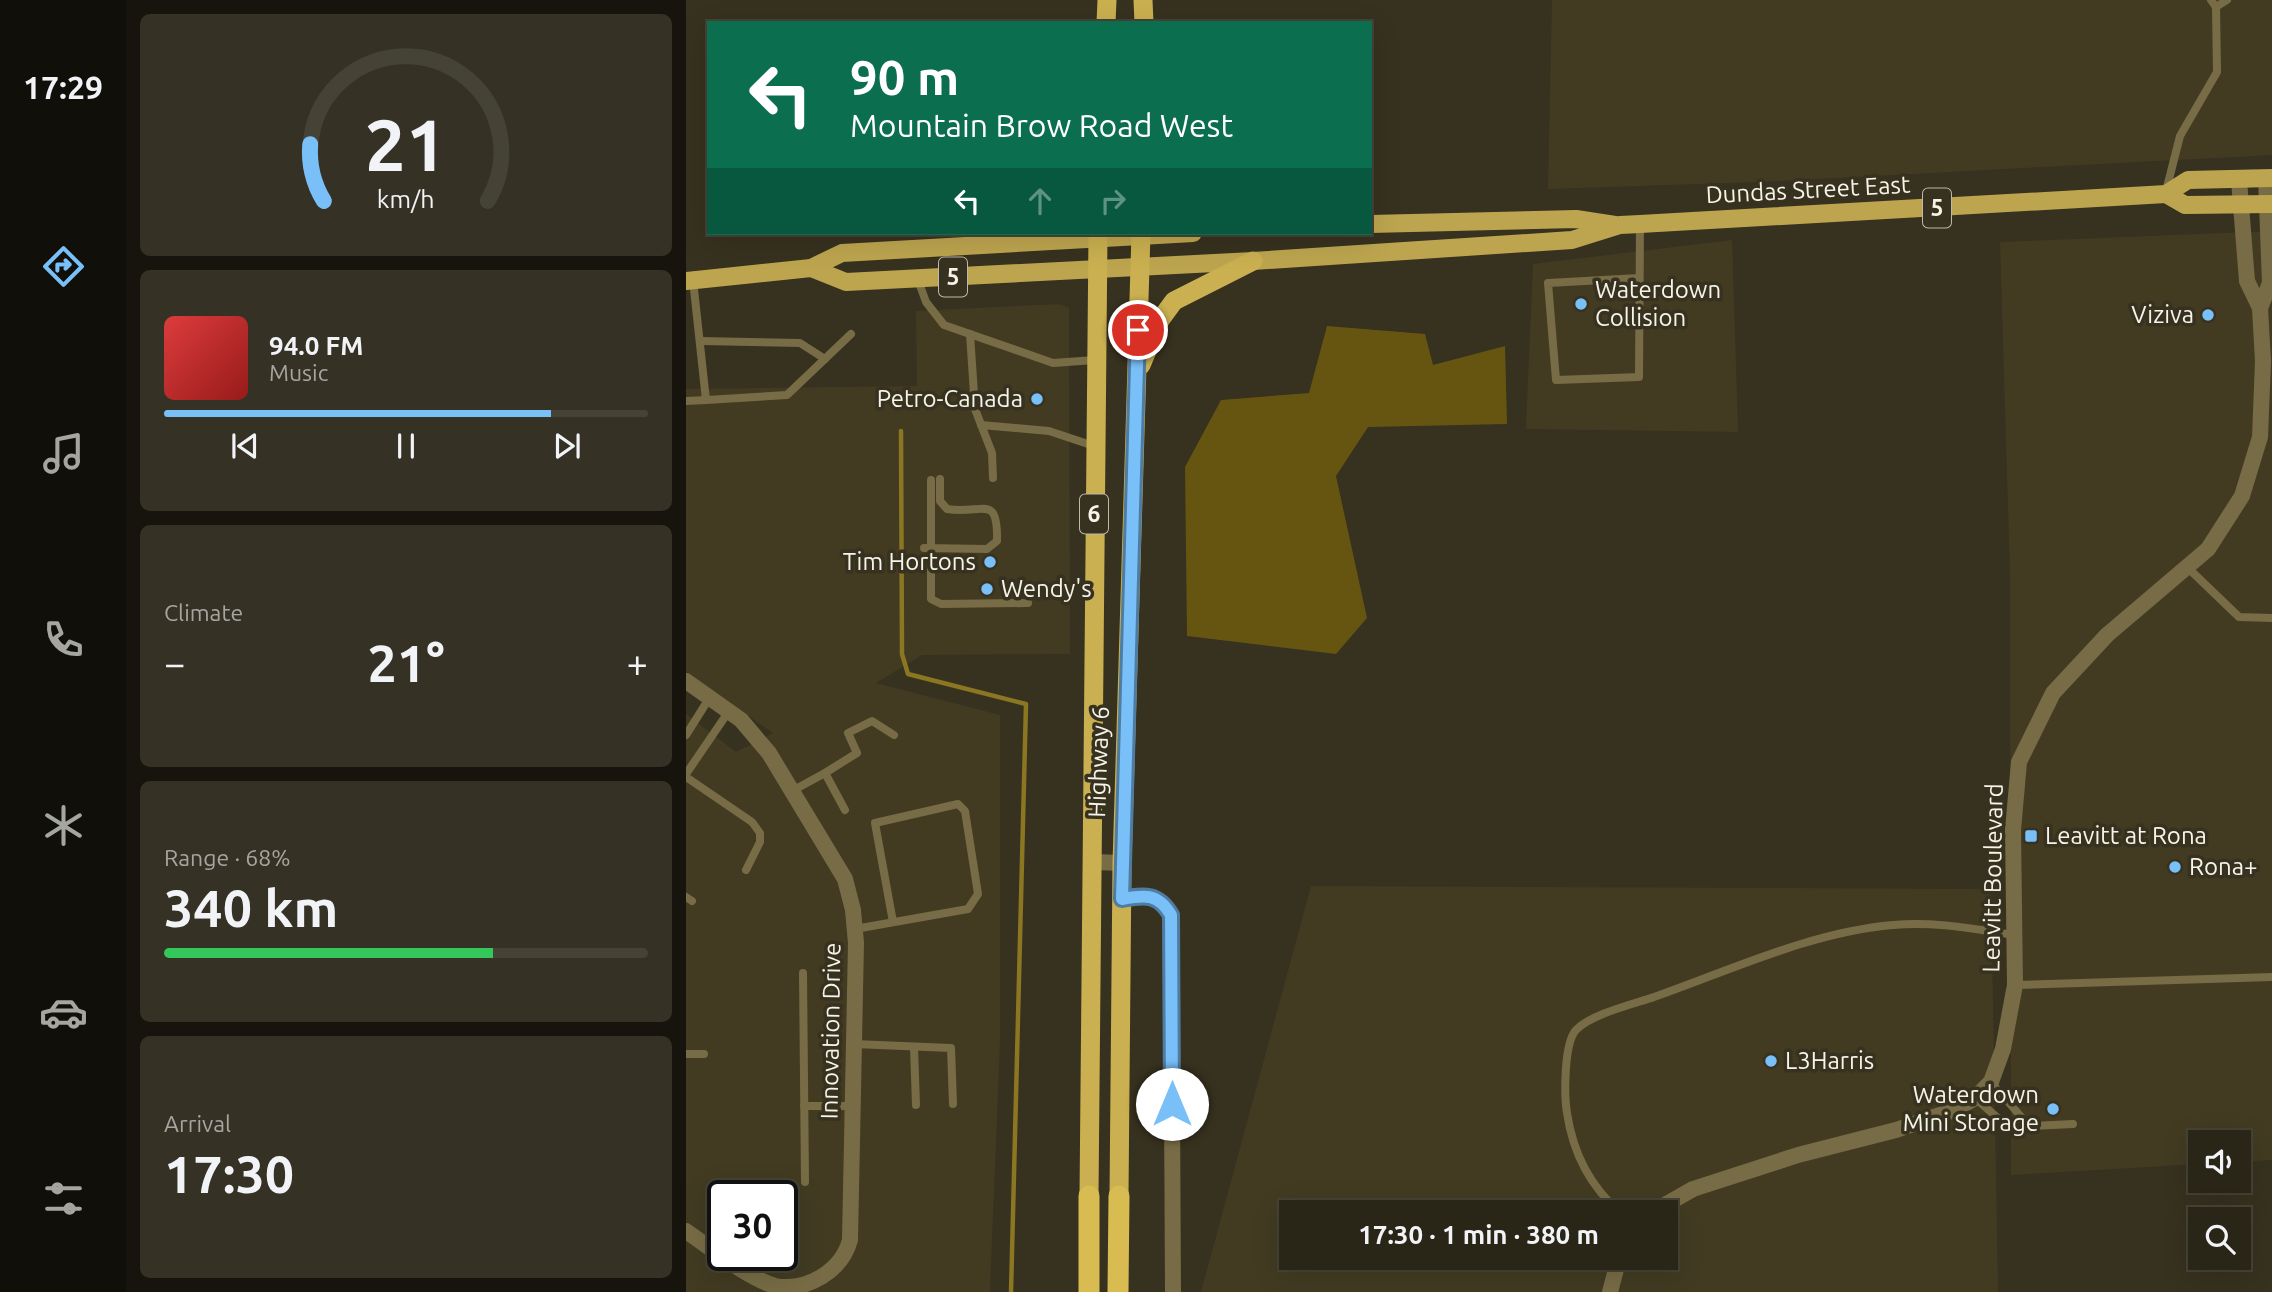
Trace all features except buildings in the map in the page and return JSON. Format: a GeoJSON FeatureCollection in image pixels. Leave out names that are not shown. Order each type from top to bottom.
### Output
{"type":"FeatureCollection","features":[{"type":"Feature","properties":{"kind":"highway"},"geometry":{"type":"LineString","coordinates":[[1106,21],[1107,0]]}},
{"type":"Feature","properties":{"kind":"highway"},"geometry":{"type":"LineString","coordinates":[[1143,0],[1144,21]]}},
{"type":"Feature","properties":{"kind":"highway","name":"Highway 6"},"geometry":{"type":"LineString","coordinates":[[1089,1292],[1097,235]]}},
{"type":"Feature","properties":{"kind":"highway","name":"Highway 6"},"geometry":{"type":"LineString","coordinates":[[1118,1292],[1122,863],[1141,235]]}},
{"type":"Feature","properties":{"kind":"highway"},"geometry":{"type":"LineString","coordinates":[[1136,375],[1160,320],[1174,301],[1253,261]]}},
{"type":"Feature","properties":{"kind":"main road","name":"Dundas Street East"},"geometry":{"type":"LineString","coordinates":[[1372,224],[1576,219],[1620,225],[1640,224],[2166,194],[2188,180],[2269,178]]}},
{"type":"Feature","properties":{"kind":"main road","name":"Dundas Street East"},"geometry":{"type":"LineString","coordinates":[[2166,194],[2185,205],[2270,204]]}},
{"type":"Feature","properties":{"kind":"main road","name":"Dundas Street East"},"geometry":{"type":"LineString","coordinates":[[1140,267],[1572,240],[1620,225]]}},
{"type":"Feature","properties":{"kind":"main road","name":"5"},"geometry":{"type":"LineString","coordinates":[[690,281],[811,268],[842,253],[1097,235]]}},
{"type":"Feature","properties":{"kind":"main road","name":"5"},"geometry":{"type":"LineString","coordinates":[[811,268],[846,282],[1140,267]]}},
{"type":"Feature","properties":{"kind":"street","name":"Leavitt Boulevard"},"geometry":{"type":"LineString","coordinates":[[2260,308],[2270,283],[2269,178]]}},
{"type":"Feature","properties":{"kind":"street","name":"Leavitt Boulevard"},"geometry":{"type":"LineString","coordinates":[[1674,1200],[1693,1189],[1798,1156],[1896,1130],[1954,1110],[1975,1098],[1991,1082],[2003,1049],[2015,985],[2013,830],[2019,762],[2053,693],[2107,635],[2208,549],[2242,496],[2260,437],[2263,361],[2260,308],[2247,281],[2239,180]]}},
{"type":"Feature","properties":{"kind":"street","name":"Innovation Drive"},"geometry":{"type":"LineString","coordinates":[[686,681],[729,711],[769,752],[845,879],[855,929],[850,1240],[839,1265],[823,1278],[808,1285],[775,1286],[686,1231]]}},
{"type":"Feature","properties":{"kind":"street"},"geometry":{"type":"LineString","coordinates":[[1094,862],[1122,863]]}},
{"type":"Feature","properties":{"kind":"street"},"geometry":{"type":"LineString","coordinates":[[1122,899],[1144,895],[1158,898],[1171,915],[1173,1292]]}},
{"type":"Feature","properties":{"kind":"street"},"geometry":{"type":"LineString","coordinates":[[1610,1292],[1616,1270]]}},
{"type":"Feature","properties":{"kind":"lane"},"geometry":{"type":"LineString","coordinates":[[2166,194],[2180,136],[2217,72],[2214,4],[2227,0]]}},
{"type":"Feature","properties":{"kind":"lane"},"geometry":{"type":"LineString","coordinates":[[1639,278],[1548,283],[1556,380],[1639,377],[1640,224]]}},
{"type":"Feature","properties":{"kind":"lane"},"geometry":{"type":"LineString","coordinates":[[918,280],[926,302],[944,325],[1053,363],[1095,360]]}},
{"type":"Feature","properties":{"kind":"lane"},"geometry":{"type":"LineString","coordinates":[[690,281],[706,400]]}},
{"type":"Feature","properties":{"kind":"lane"},"geometry":{"type":"LineString","coordinates":[[686,401],[787,395],[851,334]]}},
{"type":"Feature","properties":{"kind":"lane"},"geometry":{"type":"LineString","coordinates":[[970,334],[975,409],[992,453],[993,478]]}},
{"type":"Feature","properties":{"kind":"lane"},"geometry":{"type":"LineString","coordinates":[[699,341],[800,343],[825,359]]}},
{"type":"Feature","properties":{"kind":"lane"},"geometry":{"type":"LineString","coordinates":[[981,425],[1049,431],[1094,446]]}},
{"type":"Feature","properties":{"kind":"lane"},"geometry":{"type":"LineString","coordinates":[[927,548],[987,549],[997,541],[997,518],[994,512],[988,509],[947,509],[940,501],[935,480],[927,548],[930,591],[934,602],[1028,603]]}},
{"type":"Feature","properties":{"kind":"lane"},"geometry":{"type":"LineString","coordinates":[[2188,568],[2239,617],[2272,618]]}},
{"type":"Feature","properties":{"kind":"lane"},"geometry":{"type":"LineString","coordinates":[[686,734],[710,697]]}},
{"type":"Feature","properties":{"kind":"lane"},"geometry":{"type":"LineString","coordinates":[[729,711],[686,775],[757,828],[760,842],[746,870]]}},
{"type":"Feature","properties":{"kind":"lane"},"geometry":{"type":"LineString","coordinates":[[792,791],[857,753],[848,733],[872,722],[894,735]]}},
{"type":"Feature","properties":{"kind":"lane"},"geometry":{"type":"LineString","coordinates":[[825,773],[845,810]]}},
{"type":"Feature","properties":{"kind":"lane"},"geometry":{"type":"LineString","coordinates":[[855,929],[968,909],[978,894],[965,811],[958,804],[875,823],[893,922]]}},
{"type":"Feature","properties":{"kind":"lane"},"geometry":{"type":"LineString","coordinates":[[1609,1200],[1591,1181],[1571,1141],[1566,1107],[1567,1069],[1569,1045],[1576,1030],[1612,1012],[1796,946],[1854,930],[1938,924],[2014,935]]}},
{"type":"Feature","properties":{"kind":"lane"},"geometry":{"type":"LineString","coordinates":[[803,973],[804,1182]]}},
{"type":"Feature","properties":{"kind":"lane"},"geometry":{"type":"LineString","coordinates":[[2015,985],[2272,977]]}},
{"type":"Feature","properties":{"kind":"lane"},"geometry":{"type":"LineString","coordinates":[[855,1044],[951,1048],[953,1104]]}},
{"type":"Feature","properties":{"kind":"lane"},"geometry":{"type":"LineString","coordinates":[[914,1047],[916,1105]]}},
{"type":"Feature","properties":{"kind":"lane"},"geometry":{"type":"LineString","coordinates":[[686,1054],[704,1054]]}},
{"type":"Feature","properties":{"kind":"lane"},"geometry":{"type":"LineString","coordinates":[[1991,1082],[2029,1126]]}},
{"type":"Feature","properties":{"kind":"lane"},"geometry":{"type":"LineString","coordinates":[[1975,1098],[2008,1127],[2073,1124]]}},
{"type":"Feature","properties":{"kind":"lane"},"geometry":{"type":"LineString","coordinates":[[804,1106],[853,1106]]}},
{"type":"Feature","properties":{"kind":"shaded area"},"geometry":{"type":"Polygon","coordinates":[[[1552,0],[2272,0],[2272,155],[1757,182],[1548,189],[1552,0]]]}},
{"type":"Feature","properties":{"kind":"shaded area"},"geometry":{"type":"Polygon","coordinates":[[[2272,231],[2272,1160],[2251,1161],[2251,1130],[2188,1130],[2188,1165],[2011,1175],[2010,573],[2000,242],[2272,231]]]}},
{"type":"Feature","properties":{"kind":"shaded area"},"geometry":{"type":"Polygon","coordinates":[[[1732,240],[1738,432],[1526,429],[1533,264],[1732,240]]]}},
{"type":"Feature","properties":{"kind":"shaded area"},"geometry":{"type":"Polygon","coordinates":[[[1059,304],[1069,308],[1070,654],[922,655],[876,683],[1000,715],[1000,1041],[990,1292],[686,1292],[686,714],[736,752],[773,733],[686,673],[686,389],[917,386],[916,311],[1059,304]]]}},
{"type":"Feature","properties":{"kind":"shaded area"},"geometry":{"type":"Polygon","coordinates":[[[1327,326],[1425,334],[1433,365],[1505,346],[1507,424],[1368,427],[1336,476],[1367,618],[1336,654],[1187,636],[1185,467],[1221,400],[1309,393],[1327,326]]]}},
{"type":"Feature","properties":{"kind":"shaded area"},"geometry":{"type":"Polygon","coordinates":[[[1311,886],[1991,889],[1998,1292],[1201,1292],[1311,886]]]}},
{"type":"Feature","properties":{"kind":"waterway"},"geometry":{"type":"LineString","coordinates":[[901,431],[902,654],[908,674],[1026,704],[1011,1292]]}},
{"type":"Feature","properties":{"kind":"place","name":"Waterdown Collision"},"geometry":{"type":"Point","coordinates":[1581,304]}},
{"type":"Feature","properties":{"kind":"place","name":"Viziva"},"geometry":{"type":"Point","coordinates":[2208,315]}},
{"type":"Feature","properties":{"kind":"place","name":"Petro-Canada"},"geometry":{"type":"Point","coordinates":[1037,399]}},
{"type":"Feature","properties":{"kind":"place","name":"Tim Hortons"},"geometry":{"type":"Point","coordinates":[990,562]}},
{"type":"Feature","properties":{"kind":"place","name":"Wendy's"},"geometry":{"type":"Point","coordinates":[987,589]}},
{"type":"Feature","properties":{"kind":"place","name":"Leavitt at Rona"},"geometry":{"type":"Point","coordinates":[2031,836]}},
{"type":"Feature","properties":{"kind":"place","name":"Rona+"},"geometry":{"type":"Point","coordinates":[2175,867]}},
{"type":"Feature","properties":{"kind":"place","name":"L3Harris"},"geometry":{"type":"Point","coordinates":[1771,1061]}},
{"type":"Feature","properties":{"kind":"place","name":"Waterdown Mini Storage"},"geometry":{"type":"Point","coordinates":[2053,1109]}},
{"type":"Feature","properties":{"kind":"route"},"geometry":{"type":"LineString","coordinates":[[1138,330],[1122,899],[1144,895],[1158,898],[1171,915],[1172,1104]]}}]}
